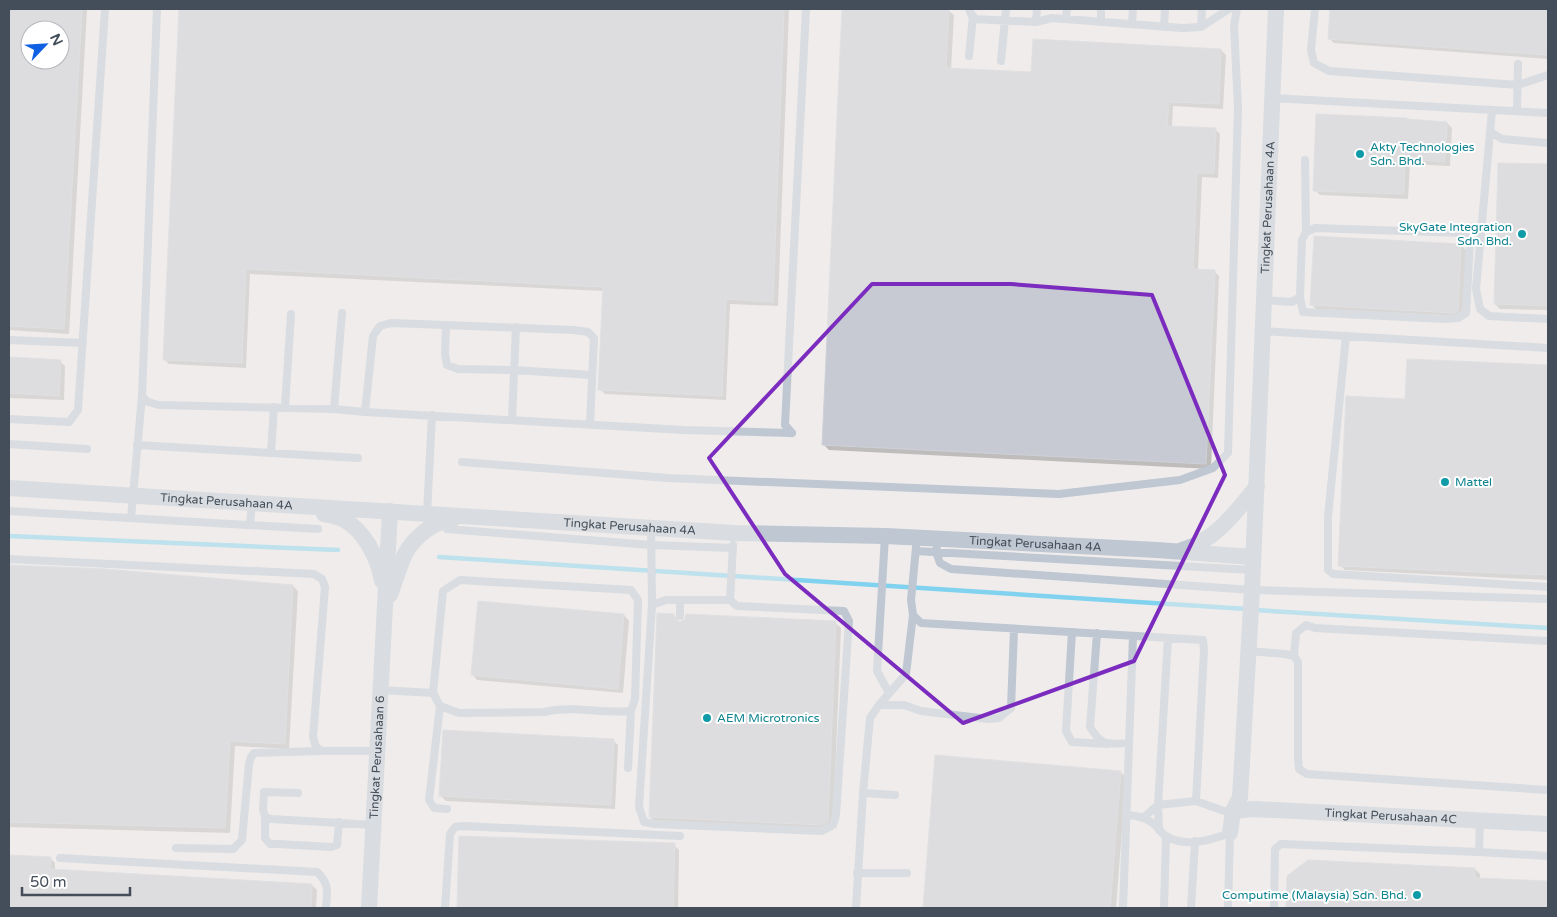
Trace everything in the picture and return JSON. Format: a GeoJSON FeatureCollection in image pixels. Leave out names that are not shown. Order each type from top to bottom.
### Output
{"type":"FeatureCollection","features":[{"type":"Feature","properties":{"kind":"street","name":"Tingkat Perusahaan 4A"},"geometry":{"type":"LineString","coordinates":[[1230,833],[1233,811],[1240,797],[1249,651],[1276,9]]}},
{"type":"Feature","properties":{"kind":"street"},"geometry":{"type":"LineString","coordinates":[[1157,550],[1183,550],[1204,541],[1224,526],[1256,486]]}},
{"type":"Feature","properties":{"kind":"street","name":"Tingkat Perusahaan 4A"},"geometry":{"type":"LineString","coordinates":[[9,488],[390,511],[427,514],[478,522],[651,527],[733,540],[885,536],[916,544],[1157,550],[1252,564]]}},
{"type":"Feature","properties":{"kind":"street","name":"Tingkat Perusahaan 6"},"geometry":{"type":"LineString","coordinates":[[291,505],[343,520],[361,534],[373,552],[380,572],[385,606]]}},
{"type":"Feature","properties":{"kind":"street","name":"Tingkat Perusahaan 6"},"geometry":{"type":"LineString","coordinates":[[369,908],[390,511]]}},
{"type":"Feature","properties":{"kind":"street","name":"Tingkat Perusahaan 6"},"geometry":{"type":"LineString","coordinates":[[385,606],[405,554],[423,532],[444,520],[478,522]]}},
{"type":"Feature","properties":{"kind":"street","name":"Tingkat Perusahaan 4C"},"geometry":{"type":"LineString","coordinates":[[1233,811],[1253,809],[1548,824]]}},
{"type":"Feature","properties":{"kind":"lane"},"geometry":{"type":"LineString","coordinates":[[9,419],[69,422],[78,410],[105,9]]}},
{"type":"Feature","properties":{"kind":"lane"},"geometry":{"type":"LineString","coordinates":[[131,518],[142,396],[157,9]]}},
{"type":"Feature","properties":{"kind":"lane"},"geometry":{"type":"LineString","coordinates":[[142,396],[148,402],[159,405],[334,409],[684,430],[792,433],[784,425],[806,9]]}},
{"type":"Feature","properties":{"kind":"lane"},"geometry":{"type":"LineString","coordinates":[[969,9],[973,19]]}},
{"type":"Feature","properties":{"kind":"lane"},"geometry":{"type":"LineString","coordinates":[[969,56],[973,9]]}},
{"type":"Feature","properties":{"kind":"lane"},"geometry":{"type":"LineString","coordinates":[[1001,62],[1006,9]]}},
{"type":"Feature","properties":{"kind":"lane"},"geometry":{"type":"LineString","coordinates":[[1036,22],[1037,9]]}},
{"type":"Feature","properties":{"kind":"lane"},"geometry":{"type":"LineString","coordinates":[[1066,20],[1067,9]]}},
{"type":"Feature","properties":{"kind":"lane"},"geometry":{"type":"LineString","coordinates":[[1101,9],[1101,22]]}},
{"type":"Feature","properties":{"kind":"lane"},"geometry":{"type":"LineString","coordinates":[[1132,24],[1133,9]]}},
{"type":"Feature","properties":{"kind":"lane"},"geometry":{"type":"LineString","coordinates":[[1164,27],[1165,9]]}},
{"type":"Feature","properties":{"kind":"lane"},"geometry":{"type":"LineString","coordinates":[[1201,27],[1202,9]]}},
{"type":"Feature","properties":{"kind":"lane"},"geometry":{"type":"LineString","coordinates":[[973,19],[1036,22],[1052,18],[1182,28],[1201,27],[1229,9]]}},
{"type":"Feature","properties":{"kind":"lane"},"geometry":{"type":"LineString","coordinates":[[462,462],[668,478],[1060,494],[1180,480],[1213,468],[1228,453],[1238,108],[1234,25],[1237,9]]}},
{"type":"Feature","properties":{"kind":"lane"},"geometry":{"type":"LineString","coordinates":[[1315,9],[1311,50],[1314,63],[1329,71],[1518,85],[1548,75]]}},
{"type":"Feature","properties":{"kind":"lane"},"geometry":{"type":"LineString","coordinates":[[1517,111],[1518,64]]}},
{"type":"Feature","properties":{"kind":"lane"},"geometry":{"type":"LineString","coordinates":[[1272,98],[1548,113]]}},
{"type":"Feature","properties":{"kind":"lane"},"geometry":{"type":"LineString","coordinates":[[1492,110],[1476,289],[1480,309],[1489,316],[1548,319]]}},
{"type":"Feature","properties":{"kind":"lane"},"geometry":{"type":"LineString","coordinates":[[1491,132],[1502,139],[1548,142]]}},
{"type":"Feature","properties":{"kind":"lane"},"geometry":{"type":"LineString","coordinates":[[1305,160],[1306,232],[1302,240],[1300,298],[1303,312],[1445,320],[1458,318],[1466,313],[1470,240],[1464,233],[1315,228],[1306,232]]}},
{"type":"Feature","properties":{"kind":"lane"},"geometry":{"type":"LineString","coordinates":[[1264,300],[1292,302],[1300,298]]}},
{"type":"Feature","properties":{"kind":"lane"},"geometry":{"type":"LineString","coordinates":[[285,407],[291,314]]}},
{"type":"Feature","properties":{"kind":"lane"},"geometry":{"type":"LineString","coordinates":[[334,409],[342,314]]}},
{"type":"Feature","properties":{"kind":"lane"},"geometry":{"type":"LineString","coordinates":[[365,412],[373,336],[380,326],[390,323],[516,327],[588,332],[594,338],[590,424]]}},
{"type":"Feature","properties":{"kind":"lane"},"geometry":{"type":"LineString","coordinates":[[446,325],[445,354],[447,365],[458,369],[514,370],[592,375]]}},
{"type":"Feature","properties":{"kind":"lane"},"geometry":{"type":"LineString","coordinates":[[512,419],[516,327]]}},
{"type":"Feature","properties":{"kind":"lane"},"geometry":{"type":"LineString","coordinates":[[1263,331],[1548,348]]}},
{"type":"Feature","properties":{"kind":"lane"},"geometry":{"type":"LineString","coordinates":[[1346,336],[1328,517],[1328,570],[1333,574],[1548,587]]}},
{"type":"Feature","properties":{"kind":"lane"},"geometry":{"type":"LineString","coordinates":[[9,340],[83,343]]}},
{"type":"Feature","properties":{"kind":"lane"},"geometry":{"type":"LineString","coordinates":[[271,453],[274,407]]}},
{"type":"Feature","properties":{"kind":"lane"},"geometry":{"type":"LineString","coordinates":[[427,514],[432,416]]}},
{"type":"Feature","properties":{"kind":"lane"},"geometry":{"type":"LineString","coordinates":[[9,444],[87,450]]}},
{"type":"Feature","properties":{"kind":"lane"},"geometry":{"type":"LineString","coordinates":[[137,446],[358,458]]}},
{"type":"Feature","properties":{"kind":"lane"},"geometry":{"type":"LineString","coordinates":[[250,525],[252,503]]}},
{"type":"Feature","properties":{"kind":"lane"},"geometry":{"type":"LineString","coordinates":[[9,511],[318,529]]}},
{"type":"Feature","properties":{"kind":"lane"},"geometry":{"type":"LineString","coordinates":[[447,529],[478,522],[617,542],[651,545],[733,540],[730,600]]}},
{"type":"Feature","properties":{"kind":"lane"},"geometry":{"type":"LineString","coordinates":[[617,525],[617,542]]}},
{"type":"Feature","properties":{"kind":"lane"},"geometry":{"type":"LineString","coordinates":[[651,527],[652,605],[639,807],[644,822],[822,831],[833,826],[836,815],[849,621],[844,611],[737,606],[730,600],[666,600],[652,605]]}},
{"type":"Feature","properties":{"kind":"lane"},"geometry":{"type":"LineString","coordinates":[[885,536],[877,671],[889,693]]}},
{"type":"Feature","properties":{"kind":"lane"},"geometry":{"type":"LineString","coordinates":[[856,908],[870,718],[878,705],[906,674],[913,615],[911,600],[916,544]]}},
{"type":"Feature","properties":{"kind":"lane"},"geometry":{"type":"LineString","coordinates":[[1252,564],[937,545],[940,563],[951,569],[1252,590],[1548,599]]}},
{"type":"Feature","properties":{"kind":"lane"},"geometry":{"type":"LineString","coordinates":[[9,559],[314,574],[322,579],[325,586],[313,737],[316,748],[322,751]]}},
{"type":"Feature","properties":{"kind":"lane"},"geometry":{"type":"LineString","coordinates":[[447,809],[434,808],[429,800],[440,706],[433,693],[442,591],[460,580],[631,590],[638,600],[636,699],[631,711],[628,768]]}},
{"type":"Feature","properties":{"kind":"lane"},"geometry":{"type":"LineString","coordinates":[[680,600],[680,616]]}},
{"type":"Feature","properties":{"kind":"lane"},"geometry":{"type":"LineString","coordinates":[[913,615],[921,623],[1203,640],[1196,801]]}},
{"type":"Feature","properties":{"kind":"lane"},"geometry":{"type":"LineString","coordinates":[[1548,641],[1315,628],[1306,625],[1296,633],[1294,656],[1298,662],[1299,769],[1307,774],[1548,790]]}},
{"type":"Feature","properties":{"kind":"lane"},"geometry":{"type":"LineString","coordinates":[[878,705],[904,705],[921,711],[955,716],[999,718],[1011,708],[1014,629]]}},
{"type":"Feature","properties":{"kind":"lane"},"geometry":{"type":"LineString","coordinates":[[1072,632],[1066,731],[1072,742],[1129,743]]}},
{"type":"Feature","properties":{"kind":"lane"},"geometry":{"type":"LineString","coordinates":[[1097,633],[1090,727],[1098,740],[1108,744]]}},
{"type":"Feature","properties":{"kind":"lane"},"geometry":{"type":"LineString","coordinates":[[1123,908],[1133,636]]}},
{"type":"Feature","properties":{"kind":"lane"},"geometry":{"type":"LineString","coordinates":[[1159,830],[1158,805],[1168,638]]}},
{"type":"Feature","properties":{"kind":"lane"},"geometry":{"type":"LineString","coordinates":[[1249,651],[1294,656]]}},
{"type":"Feature","properties":{"kind":"lane"},"geometry":{"type":"LineString","coordinates":[[381,690],[433,693]]}},
{"type":"Feature","properties":{"kind":"lane"},"geometry":{"type":"LineString","coordinates":[[440,706],[460,713],[544,712],[557,709],[631,711]]}},
{"type":"Feature","properties":{"kind":"lane"},"geometry":{"type":"LineString","coordinates":[[176,848],[233,849],[242,840],[249,764],[250,758],[254,753],[378,752]]}},
{"type":"Feature","properties":{"kind":"lane"},"geometry":{"type":"LineString","coordinates":[[298,793],[264,792],[265,838],[270,844],[331,847],[337,844],[339,822]]}},
{"type":"Feature","properties":{"kind":"lane"},"geometry":{"type":"LineString","coordinates":[[863,793],[895,795]]}},
{"type":"Feature","properties":{"kind":"lane"},"geometry":{"type":"LineString","coordinates":[[1144,817],[1158,805],[1196,801],[1224,811],[1233,811]]}},
{"type":"Feature","properties":{"kind":"lane"},"geometry":{"type":"LineString","coordinates":[[1127,815],[1144,817],[1166,836],[1189,842],[1205,841],[1230,833],[1228,908]]}},
{"type":"Feature","properties":{"kind":"lane"},"geometry":{"type":"LineString","coordinates":[[266,817],[271,819],[374,825]]}},
{"type":"Feature","properties":{"kind":"lane"},"geometry":{"type":"LineString","coordinates":[[1479,852],[1480,821]]}},
{"type":"Feature","properties":{"kind":"lane"},"geometry":{"type":"LineString","coordinates":[[444,908],[450,834],[456,828],[462,826],[680,836]]}},
{"type":"Feature","properties":{"kind":"lane"},"geometry":{"type":"LineString","coordinates":[[1164,908],[1166,836]]}},
{"type":"Feature","properties":{"kind":"lane"},"geometry":{"type":"LineString","coordinates":[[1191,908],[1196,842]]}},
{"type":"Feature","properties":{"kind":"lane"},"geometry":{"type":"LineString","coordinates":[[1274,908],[1275,849],[1281,844],[1548,856]]}},
{"type":"Feature","properties":{"kind":"lane"},"geometry":{"type":"LineString","coordinates":[[60,858],[317,872],[325,879],[328,889],[326,908]]}},
{"type":"Feature","properties":{"kind":"lane"},"geometry":{"type":"LineString","coordinates":[[858,873],[907,873]]}},
{"type":"Feature","properties":{"kind":"highlighted area"},"geometry":{"type":"Polygon","coordinates":[[[872,284],[1011,284],[1152,295],[1225,475],[1134,661],[963,723],[785,574],[709,458],[872,284]]]}},
{"type":"Feature","properties":{"kind":"building"},"geometry":{"type":"Polygon","coordinates":[[[9,9],[82,9],[64,329],[9,326],[9,9]]]}},
{"type":"Feature","properties":{"kind":"building"},"geometry":{"type":"Polygon","coordinates":[[[179,9],[784,9],[773,302],[726,299],[722,396],[598,390],[603,287],[246,269],[242,363],[163,360],[179,9]]]}},
{"type":"Feature","properties":{"kind":"building"},"geometry":{"type":"Polygon","coordinates":[[[842,9],[949,9],[946,68],[1031,72],[1033,39],[1221,49],[1219,104],[1169,102],[1167,126],[1216,128],[1214,173],[1197,173],[1193,269],[1215,270],[1206,464],[822,445],[842,9]]]}},
{"type":"Feature","properties":{"kind":"building"},"geometry":{"type":"Polygon","coordinates":[[[1330,9],[1548,9],[1546,55],[1328,39],[1330,9]]]}},
{"type":"Feature","properties":{"kind":"building","name":"Akty Technologies Sdn. Bhd."},"geometry":{"type":"Polygon","coordinates":[[[1316,114],[1407,118],[1447,122],[1445,162],[1405,159],[1404,194],[1313,191],[1316,114]]]}},
{"type":"Feature","properties":{"kind":"building","name":"SkyGate Integration Sdn. Bhd."},"geometry":{"type":"Polygon","coordinates":[[[1498,163],[1548,164],[1548,306],[1494,304],[1498,163]]]}},
{"type":"Feature","properties":{"kind":"building"},"geometry":{"type":"Polygon","coordinates":[[[1314,236],[1461,244],[1458,311],[1455,313],[1310,305],[1314,236]]]}},
{"type":"Feature","properties":{"kind":"building"},"geometry":{"type":"Polygon","coordinates":[[[9,357],[61,360],[59,396],[9,393],[9,357]]]}},
{"type":"Feature","properties":{"kind":"building","name":"Mattel"},"geometry":{"type":"Polygon","coordinates":[[[1407,359],[1548,365],[1548,575],[1338,566],[1346,396],[1405,399],[1407,359]]]}},
{"type":"Feature","properties":{"kind":"building"},"geometry":{"type":"Polygon","coordinates":[[[9,565],[105,569],[293,585],[285,744],[230,741],[225,828],[9,822],[9,565]]]}},
{"type":"Feature","properties":{"kind":"building"},"geometry":{"type":"Polygon","coordinates":[[[478,601],[624,614],[618,689],[471,675],[478,601]]]}},
{"type":"Feature","properties":{"kind":"building"},"geometry":{"type":"Polygon","coordinates":[[[657,613],[674,614],[675,619],[680,622],[685,619],[686,614],[836,621],[828,821],[821,825],[649,817],[657,613]]]}},
{"type":"Feature","properties":{"kind":"building"},"geometry":{"type":"Polygon","coordinates":[[[443,730],[614,739],[611,805],[439,796],[443,730]]]}},
{"type":"Feature","properties":{"kind":"building"},"geometry":{"type":"Polygon","coordinates":[[[935,755],[1121,771],[1110,908],[923,908],[935,755]]]}},
{"type":"Feature","properties":{"kind":"building"},"geometry":{"type":"Polygon","coordinates":[[[459,836],[675,843],[673,908],[457,908],[459,836]]]}},
{"type":"Feature","properties":{"kind":"building"},"geometry":{"type":"Polygon","coordinates":[[[9,855],[51,857],[50,869],[312,884],[311,908],[9,908],[9,855]]]}},
{"type":"Feature","properties":{"kind":"building","name":"Computime (Malaysia) Sdn. Bhd."},"geometry":{"type":"Polygon","coordinates":[[[1308,860],[1475,868],[1475,878],[1548,881],[1548,908],[1286,908],[1287,876],[1308,860]]]}},
{"type":"Feature","properties":{"kind":"waterway"},"geometry":{"type":"LineString","coordinates":[[9,536],[338,550]]}},
{"type":"Feature","properties":{"kind":"waterway"},"geometry":{"type":"LineString","coordinates":[[439,557],[1247,609]]}},
{"type":"Feature","properties":{"kind":"waterway"},"geometry":{"type":"LineString","coordinates":[[1255,610],[1548,628]]}},
{"type":"Feature","properties":{"kind":"place","name":"Akty Technologies Sdn. Bhd."},"geometry":{"type":"Point","coordinates":[1360,154]}},
{"type":"Feature","properties":{"kind":"place","name":"SkyGate Integration Sdn. Bhd."},"geometry":{"type":"Point","coordinates":[1522,234]}},
{"type":"Feature","properties":{"kind":"place","name":"Mattel"},"geometry":{"type":"Point","coordinates":[1445,482]}},
{"type":"Feature","properties":{"kind":"place","name":"AEM Microtronics"},"geometry":{"type":"Point","coordinates":[707,718]}},
{"type":"Feature","properties":{"kind":"place","name":"Computime (Malaysia) Sdn. Bhd."},"geometry":{"type":"Point","coordinates":[1417,895]}}]}
